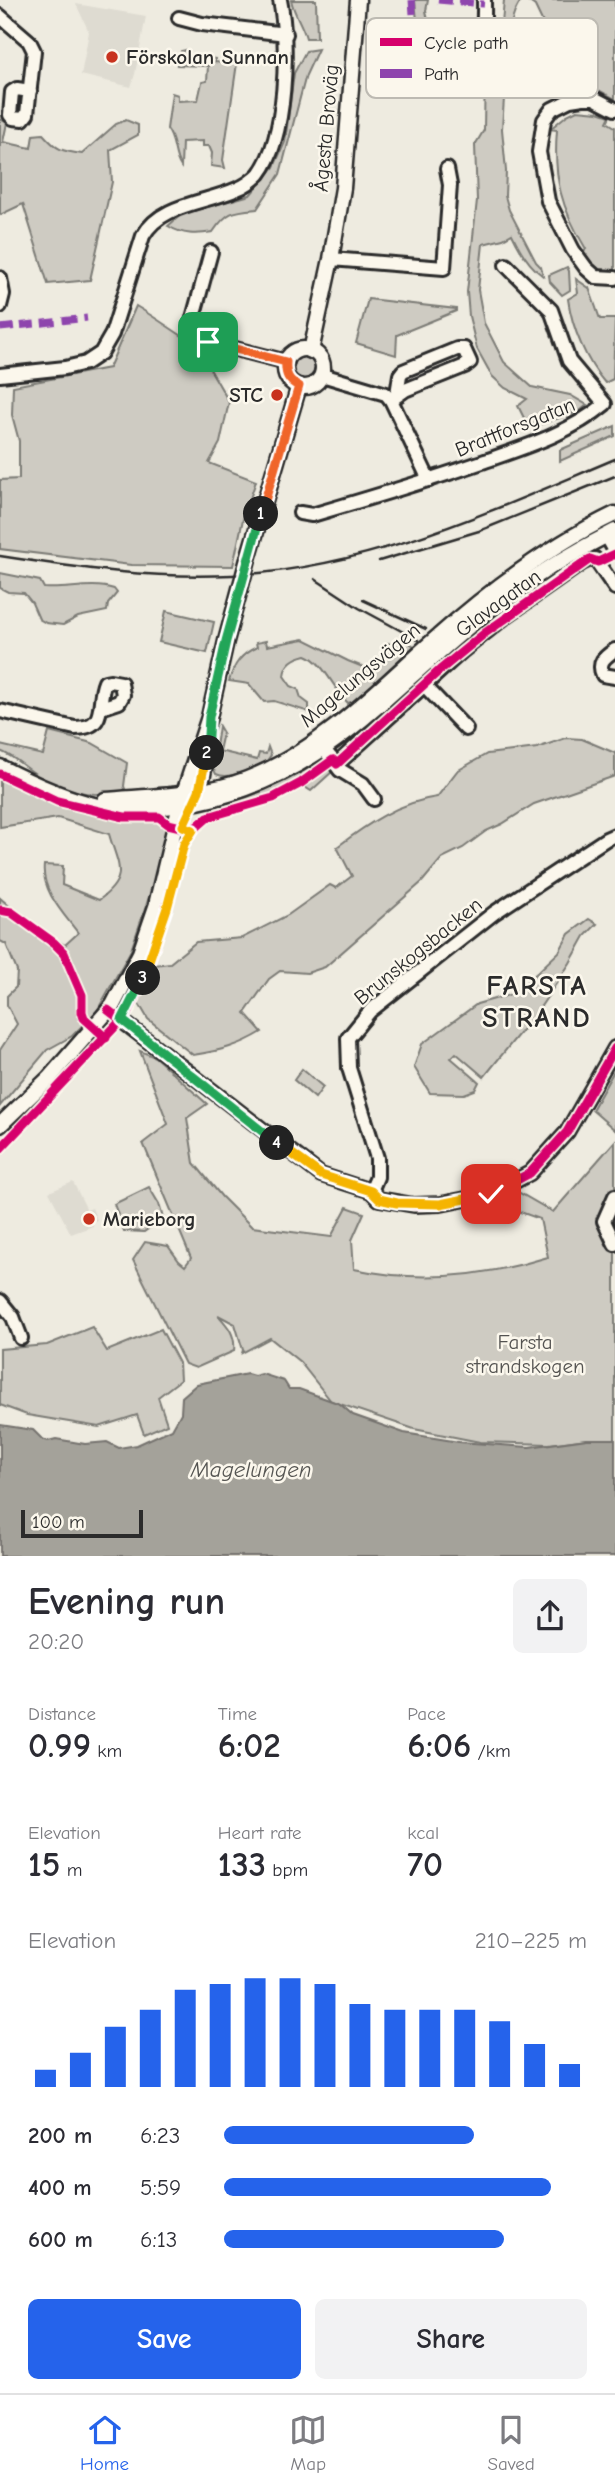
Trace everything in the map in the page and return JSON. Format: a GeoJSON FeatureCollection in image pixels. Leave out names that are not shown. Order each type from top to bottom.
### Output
{"type":"FeatureCollection","features":[{"type":"Feature","properties":{"kind":"main road","name":"Ågesta Broväg"},"geometry":{"type":"LineString","coordinates":[[311,351],[331,259],[345,168],[358,0]]}},
{"type":"Feature","properties":{"kind":"main road"},"geometry":{"type":"LineString","coordinates":[[297,351],[311,351],[319,356],[322,375],[315,384],[308,387],[292,383],[287,376],[286,362],[297,351]]}},
{"type":"Feature","properties":{"kind":"main road"},"geometry":{"type":"LineString","coordinates":[[0,1125],[49,1078],[108,1010],[140,953],[189,798],[232,618],[299,386]]}},
{"type":"Feature","properties":{"kind":"main road","name":"Magelungsvägen"},"geometry":{"type":"LineString","coordinates":[[0,767],[62,796],[99,806],[127,809],[250,788],[276,777],[324,749],[368,716],[482,615],[606,529],[615,514]]}},
{"type":"Feature","properties":{"kind":"main road","name":"Magelungsvägen"},"geometry":{"type":"LineString","coordinates":[[189,798],[255,775],[325,735],[360,708],[474,606],[517,573],[606,529]]}},
{"type":"Feature","properties":{"kind":"street"},"geometry":{"type":"LineString","coordinates":[[0,375],[65,368],[86,363],[101,353],[112,334],[143,236],[152,222],[166,213],[235,191],[260,173],[277,130],[285,67],[286,34],[280,0]]}},
{"type":"Feature","properties":{"kind":"street"},"geometry":{"type":"LineString","coordinates":[[483,18],[484,0]]}},
{"type":"Feature","properties":{"kind":"street"},"geometry":{"type":"LineString","coordinates":[[0,16],[29,41],[34,51],[30,90]]}},
{"type":"Feature","properties":{"kind":"street"},"geometry":{"type":"LineString","coordinates":[[178,18],[202,24],[286,34]]}},
{"type":"Feature","properties":{"kind":"street"},"geometry":{"type":"LineString","coordinates":[[615,109],[594,98],[570,100],[552,109],[544,120],[539,152],[552,213],[573,250],[586,268],[596,276],[615,278]]}},
{"type":"Feature","properties":{"kind":"street"},"geometry":{"type":"LineString","coordinates":[[331,259],[444,268],[450,185],[447,169]]}},
{"type":"Feature","properties":{"kind":"street"},"geometry":{"type":"LineString","coordinates":[[211,252],[193,318],[196,327],[208,342],[286,362]]}},
{"type":"Feature","properties":{"kind":"street","name":"Brattforsgatan"},"geometry":{"type":"LineString","coordinates":[[300,513],[312,515],[429,480],[562,433],[593,416],[605,404],[569,361],[551,310],[506,265]]}},
{"type":"Feature","properties":{"kind":"street"},"geometry":{"type":"LineString","coordinates":[[0,278],[3,294],[0,306]]}},
{"type":"Feature","properties":{"kind":"street"},"geometry":{"type":"LineString","coordinates":[[322,375],[394,397],[466,366],[470,362],[464,349],[457,349],[403,371],[394,397],[429,480]]}},
{"type":"Feature","properties":{"kind":"street"},"geometry":{"type":"LineString","coordinates":[[606,529],[615,551]]}},
{"type":"Feature","properties":{"kind":"street","name":"Glavagatan"},"geometry":{"type":"LineString","coordinates":[[338,765],[424,685],[505,617],[590,559],[598,562],[615,588]]}},
{"type":"Feature","properties":{"kind":"street"},"geometry":{"type":"LineString","coordinates":[[615,650],[600,664],[603,675],[615,677]]}},
{"type":"Feature","properties":{"kind":"street"},"geometry":{"type":"LineString","coordinates":[[424,685],[466,729]]}},
{"type":"Feature","properties":{"kind":"street"},"geometry":{"type":"LineString","coordinates":[[0,711],[75,728],[87,728],[96,721],[101,708]]}},
{"type":"Feature","properties":{"kind":"street"},"geometry":{"type":"LineString","coordinates":[[324,749],[340,770],[363,784],[374,799]]}},
{"type":"Feature","properties":{"kind":"street","name":"Brunskogsbacken"},"geometry":{"type":"LineString","coordinates":[[371,1191],[377,1177],[377,1158],[349,1069],[348,1038],[370,1011],[494,913],[615,835]]}},
{"type":"Feature","properties":{"kind":"street"},"geometry":{"type":"LineString","coordinates":[[108,1010],[321,1175],[371,1191],[379,1199],[397,1203],[440,1204],[491,1194],[530,1173],[567,1132],[615,1048]]}},
{"type":"Feature","properties":{"kind":"street"},"geometry":{"type":"LineString","coordinates":[[615,1196],[604,1221],[615,1244]]}},
{"type":"Feature","properties":{"kind":"street"},"geometry":{"type":"LineString","coordinates":[[0,1301],[13,1317],[21,1338]]}},
{"type":"Feature","properties":{"kind":"shaded area","name":"Förskolan Sunnan"},"geometry":{"type":"Polygon","coordinates":[[[76,4],[146,16],[131,87],[81,75],[89,32],[76,4]]]}},
{"type":"Feature","properties":{"kind":"shaded area"},"geometry":{"type":"Polygon","coordinates":[[[73,1182],[87,1210],[92,1208],[97,1220],[92,1222],[93,1226],[71,1234],[49,1192],[73,1182]]]}},
{"type":"Feature","properties":{"kind":"green space"},"geometry":{"type":"Polygon","coordinates":[[[291,0],[316,0],[317,38],[306,38],[291,0]]]}},
{"type":"Feature","properties":{"kind":"green space"},"geometry":{"type":"Polygon","coordinates":[[[415,0],[428,0],[428,18],[417,18],[415,0]]]}},
{"type":"Feature","properties":{"kind":"green space"},"geometry":{"type":"Polygon","coordinates":[[[504,0],[615,0],[615,99],[598,90],[598,18],[541,18],[535,6],[528,1],[521,1],[513,18],[502,18],[504,0]]]}},
{"type":"Feature","properties":{"kind":"green space"},"geometry":{"type":"Polygon","coordinates":[[[318,49],[306,75],[280,174],[257,209],[231,213],[213,232],[190,233],[168,226],[182,214],[250,195],[274,167],[285,142],[294,73],[306,51],[318,49]]]}},
{"type":"Feature","properties":{"kind":"green space"},"geometry":{"type":"Polygon","coordinates":[[[186,50],[186,56],[215,59],[215,62],[224,63],[225,56],[232,57],[237,63],[223,160],[225,168],[211,166],[212,153],[209,146],[203,146],[203,141],[182,142],[181,167],[167,129],[172,93],[178,95],[178,101],[198,100],[202,82],[207,81],[208,66],[177,65],[181,51],[186,50]]]}},
{"type":"Feature","properties":{"kind":"green space"},"geometry":{"type":"Polygon","coordinates":[[[485,98],[504,98],[502,129],[506,171],[505,196],[509,210],[541,267],[543,276],[525,257],[512,234],[483,244],[478,290],[484,323],[504,362],[532,387],[570,395],[587,405],[580,411],[529,428],[518,406],[527,399],[505,388],[492,376],[477,349],[469,316],[467,292],[477,200],[475,145],[484,130],[485,98]]]}},
{"type":"Feature","properties":{"kind":"green space"},"geometry":{"type":"Polygon","coordinates":[[[577,110],[610,116],[607,122],[615,127],[615,272],[594,268],[579,254],[586,249],[570,220],[561,192],[556,163],[557,130],[550,129],[577,110]]]}},
{"type":"Feature","properties":{"kind":"green space"},"geometry":{"type":"Polygon","coordinates":[[[0,119],[7,123],[3,142],[31,148],[33,135],[43,134],[60,149],[82,154],[116,124],[126,120],[138,125],[138,135],[110,150],[112,182],[90,280],[48,284],[23,204],[0,215],[0,119]]]}},
{"type":"Feature","properties":{"kind":"green space"},"geometry":{"type":"Polygon","coordinates":[[[567,267],[570,290],[562,295],[550,282],[549,275],[567,267]]]}},
{"type":"Feature","properties":{"kind":"green space"},"geometry":{"type":"Polygon","coordinates":[[[576,279],[589,288],[600,319],[615,319],[613,379],[605,383],[586,354],[573,321],[568,299],[578,293],[576,279]]]}},
{"type":"Feature","properties":{"kind":"green space"},"geometry":{"type":"Polygon","coordinates":[[[368,299],[456,311],[397,335],[396,355],[356,343],[368,299]]]}},
{"type":"Feature","properties":{"kind":"green space"},"geometry":{"type":"Polygon","coordinates":[[[136,306],[214,355],[210,369],[229,402],[220,443],[209,463],[256,481],[243,519],[233,566],[131,565],[0,549],[0,480],[19,479],[19,441],[12,415],[13,386],[109,368],[136,306]]]}},
{"type":"Feature","properties":{"kind":"green space"},"geometry":{"type":"Polygon","coordinates":[[[303,356],[312,359],[315,368],[312,377],[303,380],[294,377],[291,368],[294,359],[303,356]]]}},
{"type":"Feature","properties":{"kind":"green space"},"geometry":{"type":"Polygon","coordinates":[[[615,426],[615,436],[560,461],[560,450],[615,426]]]}},
{"type":"Feature","properties":{"kind":"green space"},"geometry":{"type":"Polygon","coordinates":[[[0,573],[40,581],[44,588],[97,586],[114,589],[117,593],[108,604],[107,611],[78,617],[63,625],[46,623],[39,619],[24,593],[8,592],[0,588],[0,573]]]}},
{"type":"Feature","properties":{"kind":"green space"},"geometry":{"type":"Polygon","coordinates":[[[166,611],[214,622],[207,653],[159,642],[166,611]]]}},
{"type":"Feature","properties":{"kind":"green space"},"geometry":{"type":"Polygon","coordinates":[[[400,637],[414,646],[355,701],[348,703],[324,670],[306,655],[291,662],[284,676],[309,704],[309,712],[274,701],[264,702],[249,684],[229,681],[239,660],[257,647],[256,643],[266,641],[267,646],[304,639],[368,669],[379,659],[387,643],[393,644],[400,637]]]}},
{"type":"Feature","properties":{"kind":"green space"},"geometry":{"type":"Polygon","coordinates":[[[219,726],[223,733],[219,751],[257,760],[259,753],[266,754],[268,747],[271,755],[266,762],[241,773],[228,776],[216,774],[213,768],[219,726]]]}},
{"type":"Feature","properties":{"kind":"green space"},"geometry":{"type":"Polygon","coordinates":[[[49,732],[92,743],[127,763],[124,786],[126,792],[103,794],[69,789],[37,775],[0,751],[0,745],[43,755],[49,732]]]}},
{"type":"Feature","properties":{"kind":"green space"},"geometry":{"type":"Polygon","coordinates":[[[566,738],[582,739],[615,753],[615,776],[534,804],[442,858],[422,882],[325,967],[307,973],[280,971],[269,979],[245,1013],[262,1032],[229,1047],[193,1055],[148,1019],[138,1002],[154,965],[170,963],[196,942],[242,938],[288,915],[330,885],[336,888],[352,876],[337,847],[396,809],[437,797],[457,771],[487,754],[537,748],[566,738]]]}},
{"type":"Feature","properties":{"kind":"green space"},"geometry":{"type":"Polygon","coordinates":[[[311,762],[323,762],[334,770],[311,791],[297,782],[260,800],[224,810],[222,801],[311,762]]]}},
{"type":"Feature","properties":{"kind":"green space"},"geometry":{"type":"Polygon","coordinates":[[[0,776],[46,797],[95,813],[129,818],[161,816],[171,825],[131,950],[97,1011],[72,1036],[47,1050],[0,1106],[0,1050],[17,1024],[7,1005],[7,996],[16,987],[17,971],[6,944],[0,941],[0,898],[65,945],[78,933],[50,893],[44,865],[63,866],[62,885],[99,900],[115,884],[119,870],[109,834],[58,818],[0,827],[0,776]]]}},
{"type":"Feature","properties":{"kind":"green space"},"geometry":{"type":"Polygon","coordinates":[[[589,919],[597,924],[585,936],[527,1027],[484,1077],[456,1053],[451,1058],[479,1082],[475,1090],[464,1094],[430,1093],[414,1067],[422,1044],[477,1004],[512,994],[523,986],[559,952],[569,934],[589,919]]]}},
{"type":"Feature","properties":{"kind":"green space","name":"Farsta strandskogen"},"geometry":{"type":"Polygon","coordinates":[[[140,1051],[155,1057],[207,1104],[187,1118],[194,1163],[252,1227],[331,1237],[347,1207],[364,1213],[352,1240],[354,1269],[403,1276],[452,1276],[500,1269],[548,1257],[540,1219],[509,1208],[506,1199],[518,1192],[553,1212],[615,1141],[615,1439],[587,1439],[549,1444],[480,1442],[414,1429],[331,1401],[300,1362],[270,1338],[242,1353],[235,1324],[218,1315],[232,1335],[234,1351],[196,1368],[185,1364],[133,1260],[145,1242],[168,1246],[185,1266],[191,1258],[143,1143],[168,1124],[140,1051]]]}},
{"type":"Feature","properties":{"kind":"green space"},"geometry":{"type":"Polygon","coordinates":[[[302,1069],[323,1087],[315,1098],[294,1080],[302,1069]]]}},
{"type":"Feature","properties":{"kind":"green space"},"geometry":{"type":"Polygon","coordinates":[[[615,1069],[615,1130],[592,1110],[615,1069]]]}},
{"type":"Feature","properties":{"kind":"green space"},"geometry":{"type":"Polygon","coordinates":[[[149,1187],[159,1204],[163,1218],[144,1232],[124,1231],[114,1204],[149,1187]]]}},
{"type":"Feature","properties":{"kind":"green space"},"geometry":{"type":"Polygon","coordinates":[[[92,1327],[107,1351],[161,1329],[179,1363],[180,1380],[158,1397],[167,1424],[144,1434],[137,1415],[99,1427],[27,1415],[0,1405],[0,1349],[47,1345],[92,1327]]]}},
{"type":"Feature","properties":{"kind":"water","name":"Magelungen"},"geometry":{"type":"Polygon","coordinates":[[[247,1374],[262,1374],[284,1381],[289,1389],[299,1389],[340,1404],[353,1415],[404,1433],[459,1442],[529,1447],[587,1439],[615,1439],[615,1556],[0,1556],[0,1425],[33,1430],[48,1441],[56,1439],[85,1444],[107,1442],[119,1448],[137,1445],[172,1429],[181,1413],[182,1397],[197,1384],[247,1374]]]}},
{"type":"Feature","properties":{"kind":"railway"},"geometry":{"type":"LineString","coordinates":[[0,556],[145,574],[203,576],[282,570],[332,562],[428,534],[615,459]]}},
{"type":"Feature","properties":{"kind":"railway"},"geometry":{"type":"LineString","coordinates":[[379,561],[479,531],[615,476]]}},
{"type":"Feature","properties":{"kind":"railway"},"geometry":{"type":"LineString","coordinates":[[315,579],[359,608],[418,640]]}},
{"type":"Feature","properties":{"kind":"railway"},"geometry":{"type":"LineString","coordinates":[[363,600],[426,629]]}},
{"type":"Feature","properties":{"kind":"marked path"},"geometry":{"type":"LineString","coordinates":[[412,0],[413,18]]}},
{"type":"Feature","properties":{"kind":"marked path"},"geometry":{"type":"LineString","coordinates":[[438,0],[484,4]]}},
{"type":"Feature","properties":{"kind":"marked path"},"geometry":{"type":"LineString","coordinates":[[0,328],[87,318]]}},
{"type":"Feature","properties":{"kind":"cycle path"},"geometry":{"type":"LineString","coordinates":[[0,1149],[127,1014],[140,988],[155,946],[184,844],[193,830],[208,817],[273,798],[301,783],[333,760],[337,764],[440,670],[485,633],[590,559],[598,562],[615,554]]}},
{"type":"Feature","properties":{"kind":"cycle path"},"geometry":{"type":"LineString","coordinates":[[0,774],[57,801],[124,817],[159,817],[168,824],[193,830]]}},
{"type":"Feature","properties":{"kind":"cycle path"},"geometry":{"type":"LineString","coordinates":[[0,910],[11,912],[64,953],[82,995],[84,1018],[106,1038]]}},
{"type":"Feature","properties":{"kind":"cycle path"},"geometry":{"type":"LineString","coordinates":[[108,1010],[321,1175],[371,1191],[379,1199],[414,1205],[441,1204],[491,1194],[530,1173],[567,1132],[615,1048]]}},
{"type":"Feature","properties":{"kind":"place","name":"Förskolan Sunnan"},"geometry":{"type":"Point","coordinates":[112,57]}},
{"type":"Feature","properties":{"kind":"place","name":"STC"},"geometry":{"type":"Point","coordinates":[277,395]}},
{"type":"Feature","properties":{"kind":"place","name":"Marieborg"},"geometry":{"type":"Point","coordinates":[89,1219]}},
{"type":"Feature","properties":{"kind":"district","name":"FARSTA STRAND"},"geometry":{"type":"Point","coordinates":[537,1002]}},
{"type":"Feature","properties":{"kind":"route"},"geometry":{"type":"LineString","coordinates":[[208,342],[286,362],[287,376],[292,383],[299,386],[265,497],[226,641],[209,717],[203,775],[199,791],[183,826],[193,830],[184,844],[140,988],[122,1020],[321,1175],[371,1191],[379,1199],[414,1205],[440,1204],[491,1194]]}}]}
